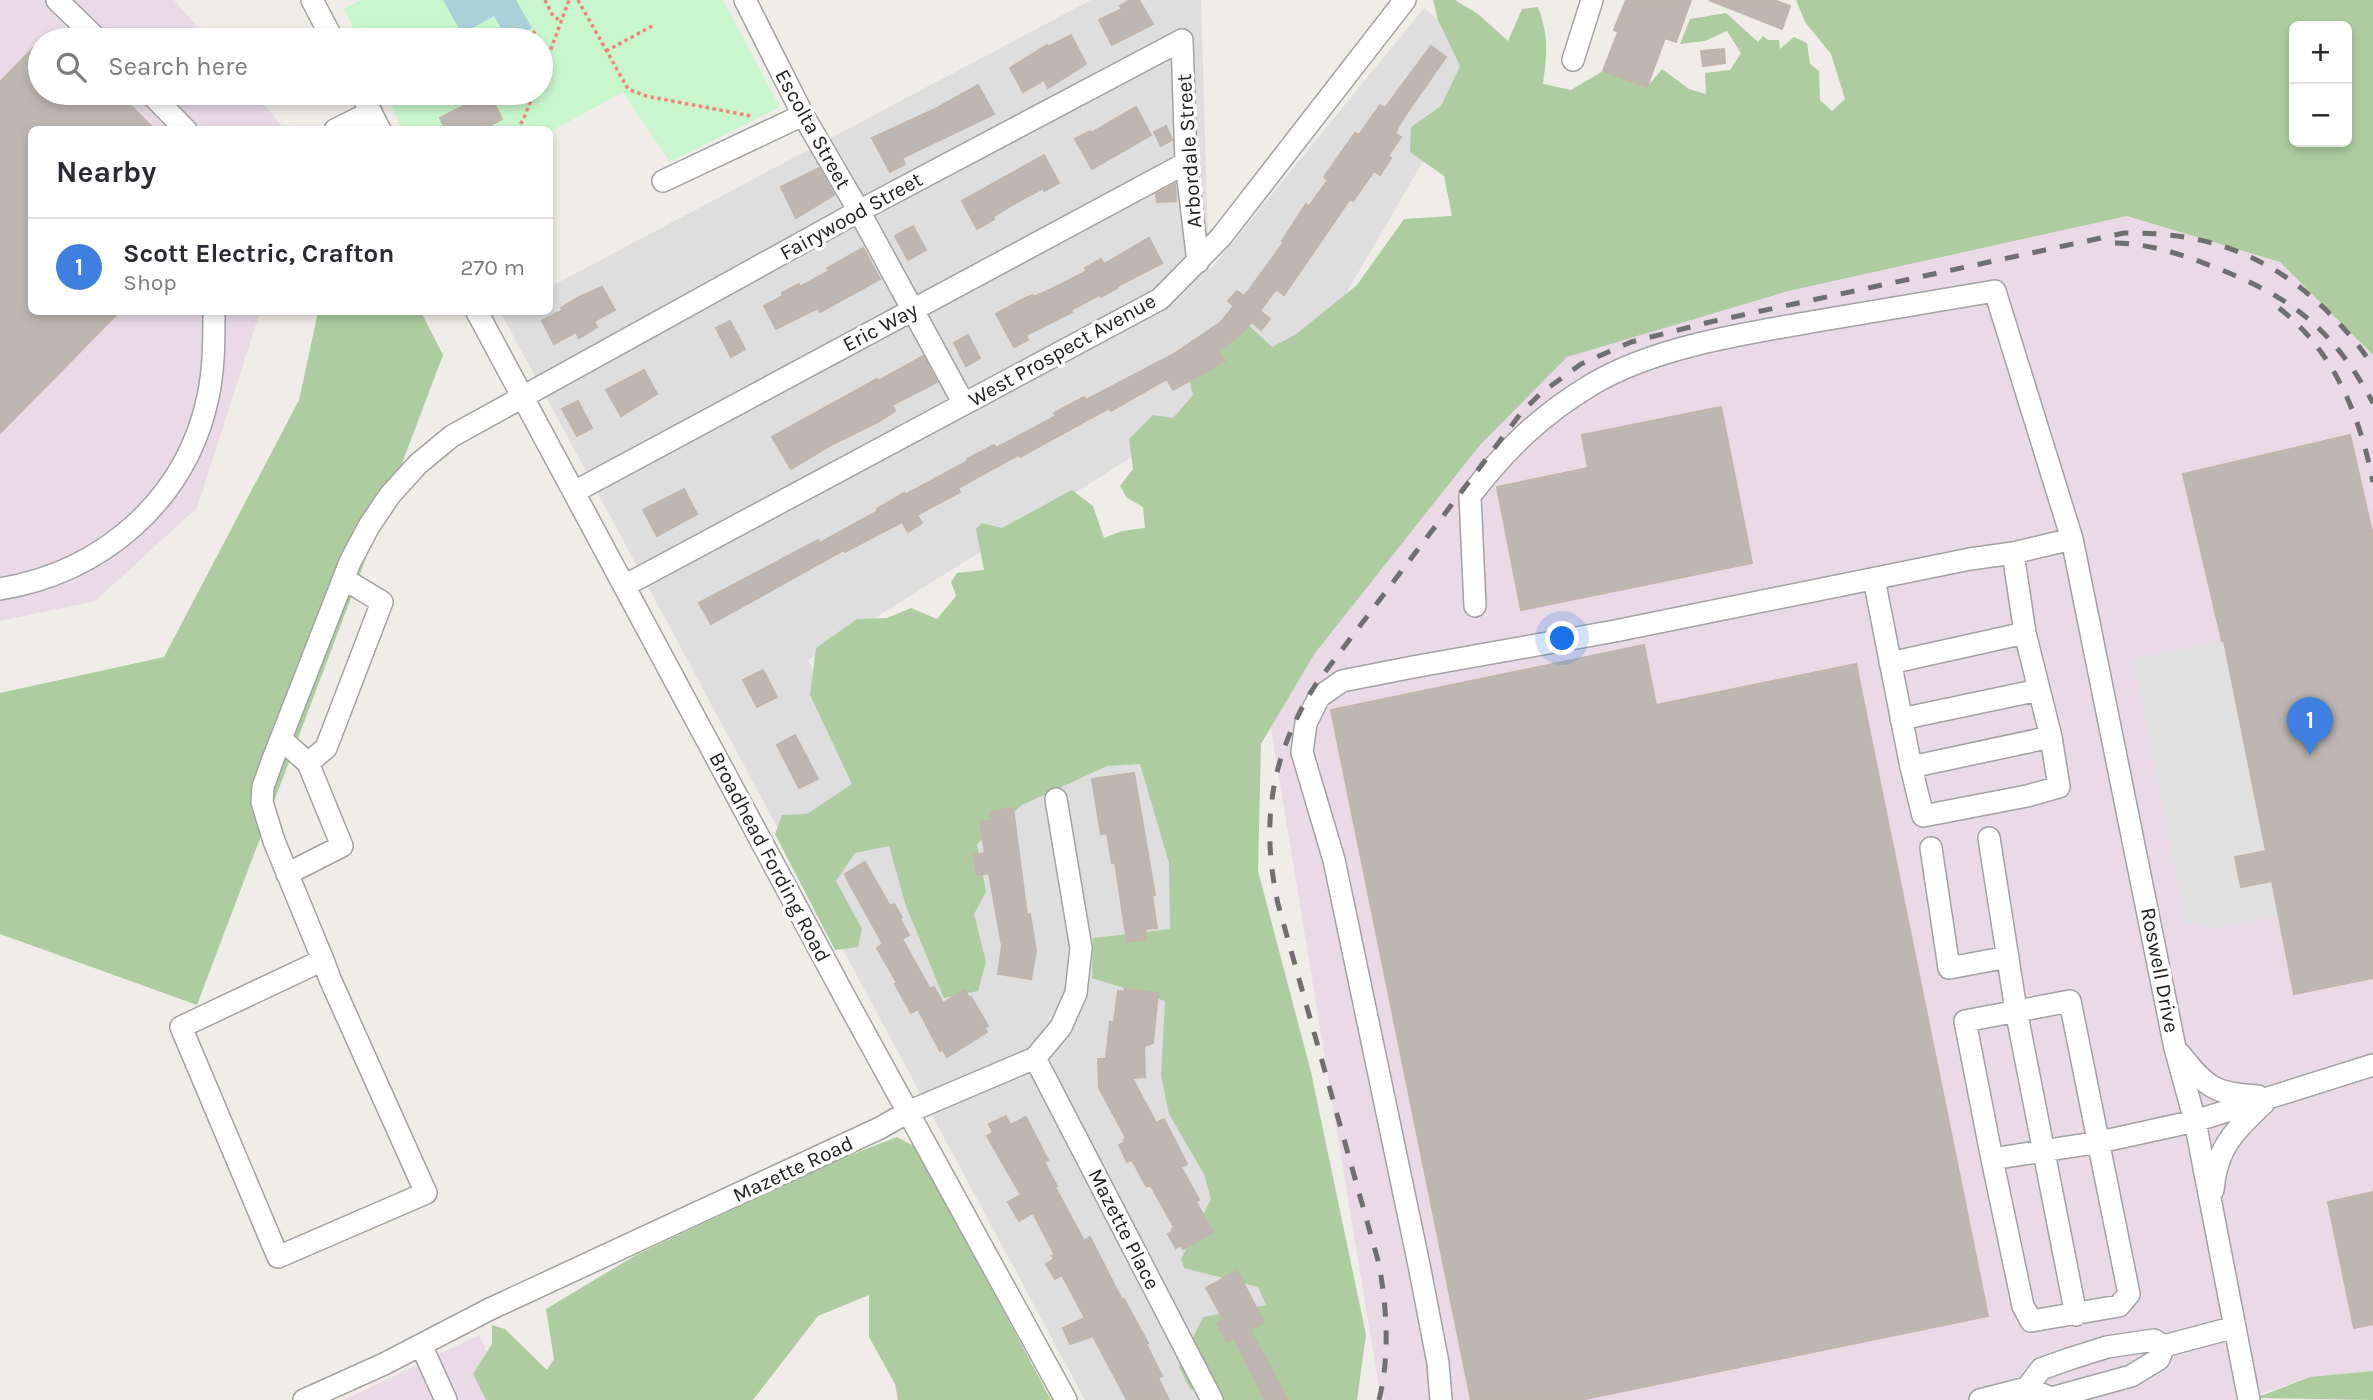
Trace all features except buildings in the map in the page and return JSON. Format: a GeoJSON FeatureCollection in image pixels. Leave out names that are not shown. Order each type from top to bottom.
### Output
{"type":"FeatureCollection","features":[{"type":"Feature","properties":{"kind":"street"},"geometry":{"type":"LineString","coordinates":[[57,0],[86,28]]}},
{"type":"Feature","properties":{"kind":"street","name":"Escolta Street"},"geometry":{"type":"LineString","coordinates":[[745,0],[803,115],[859,211],[964,404]]}},
{"type":"Feature","properties":{"kind":"street","name":"West Prospect Avenue"},"geometry":{"type":"LineString","coordinates":[[624,586],[1160,299],[1221,237],[1405,0]]}},
{"type":"Feature","properties":{"kind":"street"},"geometry":{"type":"LineString","coordinates":[[1573,60],[1592,0]]}},
{"type":"Feature","properties":{"kind":"street"},"geometry":{"type":"LineString","coordinates":[[319,3],[328,28]]}},
{"type":"Feature","properties":{"kind":"street","name":"Arbordale Street"},"geometry":{"type":"LineString","coordinates":[[1182,40],[1186,163],[1198,262]]}},
{"type":"Feature","properties":{"kind":"street","name":"Fairywood Street"},"geometry":{"type":"LineString","coordinates":[[323,960],[181,1027],[278,1257],[426,1193],[323,960],[287,874],[262,802],[263,787],[344,579],[369,526],[390,495],[418,464],[452,436],[859,211],[1182,40]]}},
{"type":"Feature","properties":{"kind":"street"},"geometry":{"type":"LineString","coordinates":[[162,105],[182,126]]}},
{"type":"Feature","properties":{"kind":"street"},"geometry":{"type":"LineString","coordinates":[[353,126],[376,121],[367,105]]}},
{"type":"Feature","properties":{"kind":"street"},"geometry":{"type":"LineString","coordinates":[[663,181],[803,115]]}},
{"type":"Feature","properties":{"kind":"street","name":"Eric Way"},"geometry":{"type":"LineString","coordinates":[[574,492],[1186,163]]}},
{"type":"Feature","properties":{"kind":"street","name":"Roswell Drive"},"geometry":{"type":"LineString","coordinates":[[1475,606],[1470,496],[1527,431],[1592,384],[1639,362],[1724,337],[1995,291],[2072,539],[2175,1048],[2195,1121],[2249,1400]]}},
{"type":"Feature","properties":{"kind":"street"},"geometry":{"type":"LineString","coordinates":[[0,589],[58,574],[110,547],[131,530],[166,490],[192,446],[208,400],[214,358],[214,315]]}},
{"type":"Feature","properties":{"kind":"street","name":"Broadhead Fording Road"},"geometry":{"type":"LineString","coordinates":[[479,315],[1066,1400]]}},
{"type":"Feature","properties":{"kind":"street"},"geometry":{"type":"LineString","coordinates":[[1441,1400],[1438,1363],[1424,1290],[1334,860],[1302,752],[1306,723],[1319,697],[1342,681],[1365,676],[1615,631],[2072,539]]}},
{"type":"Feature","properties":{"kind":"street"},"geometry":{"type":"LineString","coordinates":[[1874,579],[1923,816],[2027,796],[2059,787],[2051,737],[2025,633],[2013,553]]}},
{"type":"Feature","properties":{"kind":"street"},"geometry":{"type":"LineString","coordinates":[[308,763],[326,748],[382,602],[344,579]]}},
{"type":"Feature","properties":{"kind":"street"},"geometry":{"type":"LineString","coordinates":[[1890,663],[2025,633]]}},
{"type":"Feature","properties":{"kind":"street"},"geometry":{"type":"LineString","coordinates":[[1901,719],[2039,690]]}},
{"type":"Feature","properties":{"kind":"street"},"geometry":{"type":"LineString","coordinates":[[1911,767],[2051,737]]}},
{"type":"Feature","properties":{"kind":"street"},"geometry":{"type":"LineString","coordinates":[[281,739],[308,763],[342,846],[287,874]]}},
{"type":"Feature","properties":{"kind":"street","name":"Mazette Road"},"geometry":{"type":"LineString","coordinates":[[304,1400],[490,1309],[880,1128],[908,1112],[1035,1058],[1061,1027],[1076,993],[1081,948],[1056,799]]}},
{"type":"Feature","properties":{"kind":"street"},"geometry":{"type":"LineString","coordinates":[[1989,838],[2016,1010],[2076,1315]]}},
{"type":"Feature","properties":{"kind":"street"},"geometry":{"type":"LineString","coordinates":[[1931,848],[1949,968],[2008,957]]}},
{"type":"Feature","properties":{"kind":"street"},"geometry":{"type":"LineString","coordinates":[[2070,1001],[2129,1294],[2119,1306],[2031,1321],[2023,1306],[1965,1021],[2016,1010],[2070,1001]]}},
{"type":"Feature","properties":{"kind":"street"},"geometry":{"type":"LineString","coordinates":[[2175,1048],[2199,1078],[2215,1089],[2231,1095],[2271,1097]]}},
{"type":"Feature","properties":{"kind":"street","name":"Mazette Place"},"geometry":{"type":"LineString","coordinates":[[1035,1058],[1212,1400]]}},
{"type":"Feature","properties":{"kind":"street"},"geometry":{"type":"LineString","coordinates":[[1992,1159],[2100,1142],[2195,1121],[2373,1065]]}},
{"type":"Feature","properties":{"kind":"street"},"geometry":{"type":"LineString","coordinates":[[2212,1211],[2214,1177],[2221,1151],[2235,1130],[2271,1097]]}},
{"type":"Feature","properties":{"kind":"street"},"geometry":{"type":"LineString","coordinates":[[2027,1388],[2041,1370],[2093,1350],[2154,1340],[2164,1346],[2235,1328]]}},
{"type":"Feature","properties":{"kind":"street"},"geometry":{"type":"LineString","coordinates":[[421,1345],[446,1400]]}},
{"type":"Feature","properties":{"kind":"street"},"geometry":{"type":"LineString","coordinates":[[1980,1400],[2027,1388],[2051,1398],[2131,1376],[2159,1359],[2164,1346]]}},
{"type":"Feature","properties":{"kind":"path"},"geometry":{"type":"LineString","coordinates":[[545,0],[553,16],[561,21]]}},
{"type":"Feature","properties":{"kind":"path"},"geometry":{"type":"LineString","coordinates":[[553,43],[569,0]]}},
{"type":"Feature","properties":{"kind":"path"},"geometry":{"type":"LineString","coordinates":[[578,0],[628,89],[646,96],[766,119],[771,130]]}},
{"type":"Feature","properties":{"kind":"path"},"geometry":{"type":"LineString","coordinates":[[606,51],[654,25]]}},
{"type":"Feature","properties":{"kind":"path"},"geometry":{"type":"LineString","coordinates":[[519,126],[529,105]]}},
{"type":"Feature","properties":{"kind":"shaded area"},"geometry":{"type":"Polygon","coordinates":[[[0,0],[174,0],[198,28],[28,28],[28,105],[264,105],[282,126],[28,126],[28,315],[259,315],[197,508],[95,601],[0,621],[0,0]]]}},
{"type":"Feature","properties":{"kind":"shaded area"},"geometry":{"type":"Polygon","coordinates":[[[1091,0],[1201,0],[1209,271],[1424,8],[1484,57],[1316,345],[808,660],[957,973],[949,817],[1139,722],[1308,1400],[1085,1400],[502,315],[553,315],[553,285],[1091,0]]]}},
{"type":"Feature","properties":{"kind":"shaded area"},"geometry":{"type":"Polygon","coordinates":[[[2110,188],[2373,271],[2373,1371],[2310,1377],[2243,1400],[1386,1400],[1380,1394],[1268,710],[1519,341],[2110,188]]]}},
{"type":"Feature","properties":{"kind":"shaded area"},"geometry":{"type":"Polygon","coordinates":[[[2222,641],[2228,658],[2279,916],[2213,929],[2186,922],[2134,659],[2222,641]]]}},
{"type":"Feature","properties":{"kind":"shaded area"},"geometry":{"type":"Polygon","coordinates":[[[479,1335],[510,1400],[344,1400],[479,1335]]]}},
{"type":"Feature","properties":{"kind":"green space"},"geometry":{"type":"Polygon","coordinates":[[[361,0],[723,0],[780,107],[670,162],[623,92],[553,130],[553,126],[401,126],[391,105],[553,105],[553,28],[353,28],[344,9],[361,0]]]}},
{"type":"Feature","properties":{"kind":"green space"},"geometry":{"type":"Polygon","coordinates":[[[1433,0],[1455,0],[1478,14],[1508,41],[1522,9],[1538,7],[1546,45],[1543,84],[1571,90],[1603,71],[1647,87],[1662,69],[1689,89],[1706,94],[1705,73],[1730,70],[1741,53],[1727,31],[1705,41],[1680,44],[1690,19],[1726,13],[1758,42],[1763,36],[1768,40],[1779,40],[1780,49],[1794,37],[1807,43],[1810,64],[1819,71],[1820,100],[1832,111],[1845,99],[1831,54],[1805,22],[1796,0],[2373,0],[2373,355],[2280,262],[2127,216],[1788,291],[1567,357],[1480,445],[1315,653],[1261,744],[1258,871],[1311,1072],[1366,1335],[1357,1400],[1225,1400],[1190,1389],[1179,1367],[1203,1317],[1266,1305],[1258,1287],[1184,1268],[1181,1259],[1211,1199],[1204,1174],[1169,1114],[1161,1075],[1165,1001],[1092,978],[1093,938],[1170,929],[1169,863],[1140,764],[1107,766],[1022,805],[977,844],[986,892],[974,914],[986,962],[978,991],[944,998],[906,906],[889,846],[855,853],[836,881],[862,929],[858,947],[835,950],[775,834],[782,815],[807,814],[852,784],[810,695],[816,648],[857,619],[887,618],[911,608],[937,619],[956,596],[951,582],[957,573],[984,570],[976,529],[982,523],[1002,528],[1072,490],[1093,506],[1104,538],[1122,531],[1145,528],[1143,507],[1127,498],[1120,486],[1133,469],[1129,439],[1153,415],[1173,418],[1193,395],[1185,363],[1216,326],[1243,320],[1272,347],[1295,335],[1357,285],[1404,219],[1452,216],[1444,176],[1410,152],[1411,127],[1441,106],[1460,66],[1438,20],[1433,0]]]}},
{"type":"Feature","properties":{"kind":"green space"},"geometry":{"type":"Polygon","coordinates":[[[317,315],[423,315],[443,355],[197,1005],[0,934],[0,693],[164,657],[299,400],[317,315]]]}},
{"type":"Feature","properties":{"kind":"green space"},"geometry":{"type":"Polygon","coordinates":[[[897,1137],[916,1147],[1051,1400],[898,1400],[895,1384],[869,1337],[869,1295],[818,1316],[753,1400],[486,1400],[473,1374],[492,1344],[492,1325],[505,1329],[547,1370],[554,1359],[546,1309],[636,1255],[838,1160],[897,1137]]]}},
{"type":"Feature","properties":{"kind":"green space"},"geometry":{"type":"Polygon","coordinates":[[[2373,1371],[2373,1400],[2255,1398],[2310,1377],[2373,1371]]]}},
{"type":"Feature","properties":{"kind":"water"},"geometry":{"type":"Polygon","coordinates":[[[443,0],[516,0],[532,28],[501,28],[494,16],[473,28],[459,28],[443,0]]]}},
{"type":"Feature","properties":{"kind":"railway"},"geometry":{"type":"LineString","coordinates":[[1379,1400],[1385,1367],[1386,1332],[1379,1264],[1278,904],[1270,845],[1273,790],[1289,737],[1316,684],[1521,413],[1541,393],[1581,364],[1631,342],[1710,322],[2124,233],[2208,242],[2257,260],[2280,273],[2325,309],[2351,336],[2373,367]]}},
{"type":"Feature","properties":{"kind":"railway"},"geometry":{"type":"LineString","coordinates":[[2115,243],[2166,250],[2242,278],[2266,290],[2308,318],[2326,335],[2358,377],[2373,403]]}},
{"type":"Feature","properties":{"kind":"railway"},"geometry":{"type":"LineString","coordinates":[[2279,308],[2315,344],[2342,386],[2361,433],[2373,482]]}},
{"type":"Feature","properties":{"kind":"place","name":"Scott Electric, Crafton"},"geometry":{"type":"Point","coordinates":[2310,755]}}]}
